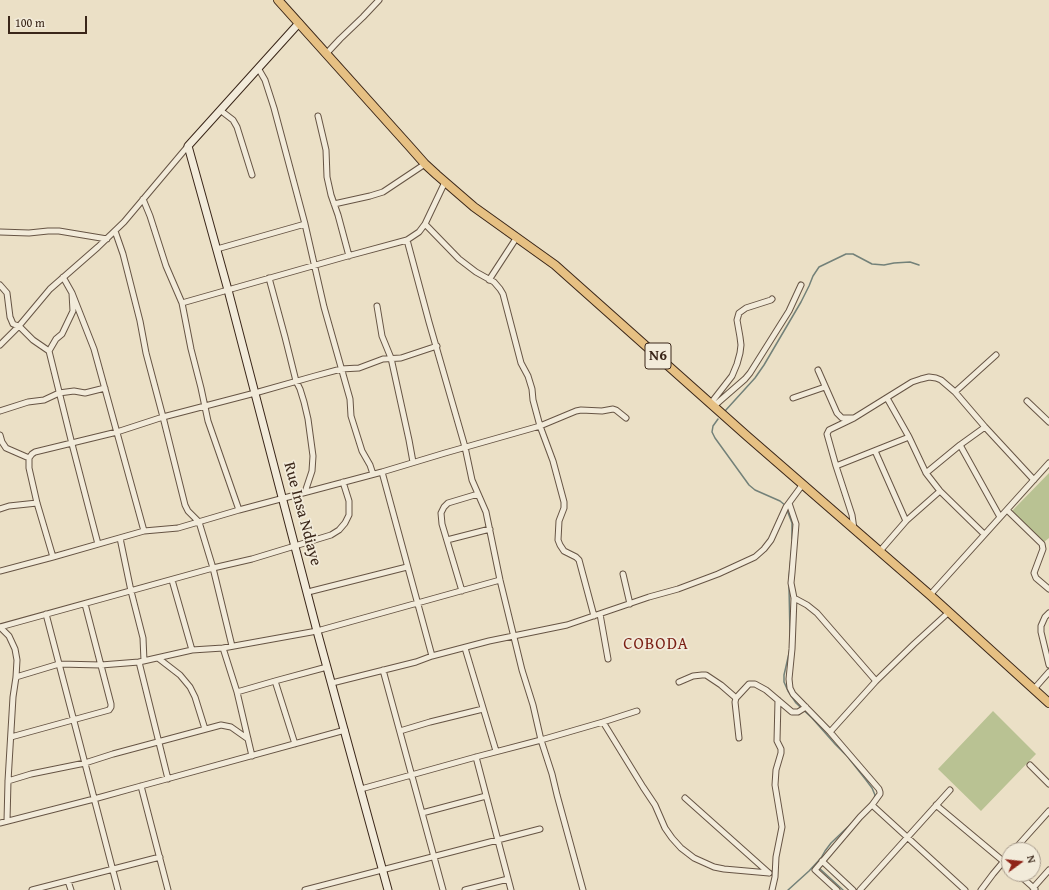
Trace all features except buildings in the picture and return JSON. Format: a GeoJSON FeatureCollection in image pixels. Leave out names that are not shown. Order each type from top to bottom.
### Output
{"type":"FeatureCollection","features":[{"type":"Feature","properties":{"kind":"main road","name":"N6"},"geometry":{"type":"LineString","coordinates":[[278,0],[425,164],[474,206],[556,265],[747,436],[930,595],[1049,703]]}},
{"type":"Feature","properties":{"kind":"main road"},"geometry":{"type":"LineString","coordinates":[[188,146],[299,22]]}},
{"type":"Feature","properties":{"kind":"main road","name":"Rue Insa Ndiaye"},"geometry":{"type":"LineString","coordinates":[[188,146],[217,249],[327,667],[388,890]]}},
{"type":"Feature","properties":{"kind":"street"},"geometry":{"type":"LineString","coordinates":[[326,54],[340,39],[364,18],[379,0]]}},
{"type":"Feature","properties":{"kind":"street"},"geometry":{"type":"LineString","coordinates":[[258,68],[265,80],[274,108],[305,224],[324,307],[350,399],[351,416],[362,451],[373,474]]}},
{"type":"Feature","properties":{"kind":"street"},"geometry":{"type":"LineString","coordinates":[[220,110],[233,120],[237,127],[252,175]]}},
{"type":"Feature","properties":{"kind":"street"},"geometry":{"type":"LineString","coordinates":[[318,116],[326,150],[327,177],[348,256]]}},
{"type":"Feature","properties":{"kind":"street"},"geometry":{"type":"LineString","coordinates":[[0,345],[19,326],[50,289],[115,231],[133,212],[188,146]]}},
{"type":"Feature","properties":{"kind":"street"},"geometry":{"type":"LineString","coordinates":[[334,204],[383,192],[425,164]]}},
{"type":"Feature","properties":{"kind":"street"},"geometry":{"type":"LineString","coordinates":[[182,303],[408,240],[419,232],[425,224],[445,182]]}},
{"type":"Feature","properties":{"kind":"street"},"geometry":{"type":"LineString","coordinates":[[143,199],[166,266],[182,303],[191,348],[215,444],[239,510]]}},
{"type":"Feature","properties":{"kind":"street"},"geometry":{"type":"LineString","coordinates":[[217,249],[305,224]]}},
{"type":"Feature","properties":{"kind":"street"},"geometry":{"type":"LineString","coordinates":[[425,224],[459,259],[497,285],[503,294],[521,363],[528,376],[540,426],[553,461],[564,502],[564,508],[559,521],[558,540],[564,551],[579,560],[594,616]]}},
{"type":"Feature","properties":{"kind":"street"},"geometry":{"type":"LineString","coordinates":[[0,232],[29,233],[59,231],[107,238]]}},
{"type":"Feature","properties":{"kind":"street"},"geometry":{"type":"LineString","coordinates":[[115,231],[123,254],[140,321],[146,353],[185,505],[188,511],[199,522],[213,568],[232,646]]}},
{"type":"Feature","properties":{"kind":"street"},"geometry":{"type":"LineString","coordinates":[[489,280],[517,237]]}},
{"type":"Feature","properties":{"kind":"street"},"geometry":{"type":"LineString","coordinates":[[408,240],[425,307],[465,447],[472,480],[486,512],[500,580],[522,670],[533,705],[541,740],[552,774],[583,890]]}},
{"type":"Feature","properties":{"kind":"street"},"geometry":{"type":"LineString","coordinates":[[63,278],[72,293],[94,348],[144,531]]}},
{"type":"Feature","properties":{"kind":"street"},"geometry":{"type":"LineString","coordinates":[[269,278],[296,381],[300,389],[308,419],[314,456],[312,471],[305,492]]}},
{"type":"Feature","properties":{"kind":"street"},"geometry":{"type":"LineString","coordinates":[[0,285],[7,293],[10,317],[13,324],[19,326],[33,340],[49,351]]}},
{"type":"Feature","properties":{"kind":"street"},"geometry":{"type":"LineString","coordinates":[[712,404],[745,379],[750,373],[789,311],[801,285]]}},
{"type":"Feature","properties":{"kind":"street"},"geometry":{"type":"LineString","coordinates":[[72,293],[73,306],[71,316],[62,334],[54,340],[49,351],[98,544]]}},
{"type":"Feature","properties":{"kind":"street"},"geometry":{"type":"LineString","coordinates":[[712,404],[732,376],[737,364],[740,353],[740,337],[737,320],[739,313],[746,308],[772,299]]}},
{"type":"Feature","properties":{"kind":"street"},"geometry":{"type":"LineString","coordinates":[[377,306],[382,336],[391,358],[413,462]]}},
{"type":"Feature","properties":{"kind":"street"},"geometry":{"type":"LineString","coordinates":[[53,557],[37,503],[29,468],[29,458],[32,454],[117,432],[163,417],[205,407],[341,369],[359,368],[383,359],[401,358],[437,346]]}},
{"type":"Feature","properties":{"kind":"street"},"geometry":{"type":"LineString","coordinates":[[955,392],[996,355]]}},
{"type":"Feature","properties":{"kind":"street"},"geometry":{"type":"LineString","coordinates":[[818,370],[837,413],[842,418],[854,418]]}},
{"type":"Feature","properties":{"kind":"street"},"geometry":{"type":"LineString","coordinates":[[854,529],[852,514],[827,434],[829,430],[854,418],[921,378],[929,377],[941,380],[955,392],[1034,480]]}},
{"type":"Feature","properties":{"kind":"street"},"geometry":{"type":"LineString","coordinates":[[793,398],[825,387]]}},
{"type":"Feature","properties":{"kind":"street"},"geometry":{"type":"LineString","coordinates":[[0,411],[28,402],[44,400],[59,392],[74,391],[85,393],[105,388]]}},
{"type":"Feature","properties":{"kind":"street"},"geometry":{"type":"LineString","coordinates":[[887,398],[926,473],[940,491],[984,534]]}},
{"type":"Feature","properties":{"kind":"street"},"geometry":{"type":"LineString","coordinates":[[1027,401],[1049,422]]}},
{"type":"Feature","properties":{"kind":"street"},"geometry":{"type":"LineString","coordinates":[[0,571],[144,531],[178,528],[239,510],[382,472],[540,426],[576,411],[613,409],[626,418]]}},
{"type":"Feature","properties":{"kind":"street"},"geometry":{"type":"LineString","coordinates":[[926,473],[985,427]]}},
{"type":"Feature","properties":{"kind":"street"},"geometry":{"type":"LineString","coordinates":[[0,435],[6,448],[29,458]]}},
{"type":"Feature","properties":{"kind":"street"},"geometry":{"type":"LineString","coordinates":[[836,466],[909,438]]}},
{"type":"Feature","properties":{"kind":"street"},"geometry":{"type":"LineString","coordinates":[[960,445],[1000,517]]}},
{"type":"Feature","properties":{"kind":"street"},"geometry":{"type":"LineString","coordinates":[[875,451],[906,521]]}},
{"type":"Feature","properties":{"kind":"street"},"geometry":{"type":"LineString","coordinates":[[930,595],[1049,463]]}},
{"type":"Feature","properties":{"kind":"street"},"geometry":{"type":"LineString","coordinates":[[382,472],[432,656]]}},
{"type":"Feature","properties":{"kind":"street"},"geometry":{"type":"LineString","coordinates":[[7,821],[13,697],[17,660],[15,649],[9,636],[0,627],[296,546],[331,535],[340,530],[349,515],[349,501],[343,482]]}},
{"type":"Feature","properties":{"kind":"street"},"geometry":{"type":"LineString","coordinates":[[332,683],[416,662],[432,656],[514,636],[557,628],[678,589],[718,574],[744,563],[755,557],[764,549],[771,540],[786,507],[803,484]]}},
{"type":"Feature","properties":{"kind":"street"},"geometry":{"type":"LineString","coordinates":[[880,551],[906,521],[940,491]]}},
{"type":"Feature","properties":{"kind":"street"},"geometry":{"type":"LineString","coordinates":[[462,591],[442,524],[441,513],[448,503],[478,494]]}},
{"type":"Feature","properties":{"kind":"street"},"geometry":{"type":"LineString","coordinates":[[0,509],[9,506],[37,503]]}},
{"type":"Feature","properties":{"kind":"street"},"geometry":{"type":"LineString","coordinates":[[789,503],[796,524],[791,583],[794,598],[789,679],[790,688],[793,694],[830,732],[878,789],[880,794],[815,870],[837,890]]}},
{"type":"Feature","properties":{"kind":"street"},"geometry":{"type":"LineString","coordinates":[[1007,510],[1043,546],[1034,573],[1036,578],[1049,589]]}},
{"type":"Feature","properties":{"kind":"street"},"geometry":{"type":"LineString","coordinates":[[447,540],[490,530]]}},
{"type":"Feature","properties":{"kind":"street"},"geometry":{"type":"LineString","coordinates":[[120,538],[143,638],[141,662],[158,742],[168,778]]}},
{"type":"Feature","properties":{"kind":"street"},"geometry":{"type":"LineString","coordinates":[[308,592],[407,567]]}},
{"type":"Feature","properties":{"kind":"street"},"geometry":{"type":"LineString","coordinates":[[623,574],[630,604]]}},
{"type":"Feature","properties":{"kind":"street"},"geometry":{"type":"LineString","coordinates":[[172,580],[192,650]]}},
{"type":"Feature","properties":{"kind":"street"},"geometry":{"type":"LineString","coordinates":[[16,677],[59,664],[101,665],[141,662],[192,650],[223,648],[318,631],[500,580]]}},
{"type":"Feature","properties":{"kind":"street"},"geometry":{"type":"LineString","coordinates":[[794,598],[807,605],[817,613],[876,681]]}},
{"type":"Feature","properties":{"kind":"street"},"geometry":{"type":"LineString","coordinates":[[11,737],[110,710],[111,704],[85,604]]}},
{"type":"Feature","properties":{"kind":"street"},"geometry":{"type":"LineString","coordinates":[[830,732],[876,681],[949,612]]}},
{"type":"Feature","properties":{"kind":"street"},"geometry":{"type":"LineString","coordinates":[[1049,613],[1043,620],[1041,626],[1041,632],[1049,665]]}},
{"type":"Feature","properties":{"kind":"street"},"geometry":{"type":"LineString","coordinates":[[46,614],[118,890]]}},
{"type":"Feature","properties":{"kind":"street"},"geometry":{"type":"LineString","coordinates":[[600,614],[608,659]]}},
{"type":"Feature","properties":{"kind":"street"},"geometry":{"type":"LineString","coordinates":[[223,648],[237,692],[252,756]]}},
{"type":"Feature","properties":{"kind":"street"},"geometry":{"type":"LineString","coordinates":[[465,648],[496,751]]}},
{"type":"Feature","properties":{"kind":"street"},"geometry":{"type":"LineString","coordinates":[[158,658],[180,675],[190,687],[195,697],[205,729]]}},
{"type":"Feature","properties":{"kind":"street"},"geometry":{"type":"LineString","coordinates":[[237,692],[327,667]]}},
{"type":"Feature","properties":{"kind":"street"},"geometry":{"type":"LineString","coordinates":[[383,670],[443,890]]}},
{"type":"Feature","properties":{"kind":"street"},"geometry":{"type":"LineString","coordinates":[[1034,689],[1049,672]]}},
{"type":"Feature","properties":{"kind":"street"},"geometry":{"type":"LineString","coordinates":[[679,682],[693,676],[702,674],[706,675],[736,698]]}},
{"type":"Feature","properties":{"kind":"street"},"geometry":{"type":"LineString","coordinates":[[275,681],[295,744]]}},
{"type":"Feature","properties":{"kind":"street"},"geometry":{"type":"LineString","coordinates":[[739,738],[735,709],[736,698],[746,686],[754,684],[766,690],[792,712],[798,712],[806,707]]}},
{"type":"Feature","properties":{"kind":"street"},"geometry":{"type":"LineString","coordinates":[[772,890],[775,877],[776,857],[782,827],[775,784],[776,770],[782,749],[777,741],[778,700]]}},
{"type":"Feature","properties":{"kind":"street"},"geometry":{"type":"LineString","coordinates":[[400,731],[483,709]]}},
{"type":"Feature","properties":{"kind":"street"},"geometry":{"type":"LineString","coordinates":[[361,789],[476,756],[541,740],[637,711]]}},
{"type":"Feature","properties":{"kind":"street"},"geometry":{"type":"LineString","coordinates":[[603,722],[655,804],[665,828],[681,848],[694,858],[724,870],[769,873]]}},
{"type":"Feature","properties":{"kind":"street"},"geometry":{"type":"LineString","coordinates":[[8,781],[31,774],[84,763],[221,725],[231,727],[248,739]]}},
{"type":"Feature","properties":{"kind":"street"},"geometry":{"type":"LineString","coordinates":[[0,823],[94,800],[168,778],[345,730]]}},
{"type":"Feature","properties":{"kind":"street"},"geometry":{"type":"LineString","coordinates":[[476,756],[511,890]]}},
{"type":"Feature","properties":{"kind":"street"},"geometry":{"type":"LineString","coordinates":[[1030,765],[1049,784]]}},
{"type":"Feature","properties":{"kind":"street"},"geometry":{"type":"LineString","coordinates":[[141,786],[168,890]]}},
{"type":"Feature","properties":{"kind":"street"},"geometry":{"type":"LineString","coordinates":[[860,890],[950,790]]}},
{"type":"Feature","properties":{"kind":"street"},"geometry":{"type":"LineString","coordinates":[[422,813],[486,796]]}},
{"type":"Feature","properties":{"kind":"street"},"geometry":{"type":"LineString","coordinates":[[685,798],[775,877]]}},
{"type":"Feature","properties":{"kind":"street"},"geometry":{"type":"LineString","coordinates":[[872,805],[965,890]]}},
{"type":"Feature","properties":{"kind":"street"},"geometry":{"type":"LineString","coordinates":[[936,805],[1001,859]]}},
{"type":"Feature","properties":{"kind":"street"},"geometry":{"type":"LineString","coordinates":[[1021,842],[1049,812]]}},
{"type":"Feature","properties":{"kind":"street"},"geometry":{"type":"LineString","coordinates":[[305,890],[540,829]]}},
{"type":"Feature","properties":{"kind":"street"},"geometry":{"type":"LineString","coordinates":[[32,890],[160,857]]}},
{"type":"Feature","properties":{"kind":"street"},"geometry":{"type":"LineString","coordinates":[[822,861],[853,890]]}},
{"type":"Feature","properties":{"kind":"street"},"geometry":{"type":"LineString","coordinates":[[981,890],[1001,865]]}},
{"type":"Feature","properties":{"kind":"street"},"geometry":{"type":"LineString","coordinates":[[1027,882],[1034,889],[1049,870]]}},
{"type":"Feature","properties":{"kind":"street"},"geometry":{"type":"LineString","coordinates":[[465,890],[508,879]]}},
{"type":"Feature","properties":{"kind":"street"},"geometry":{"type":"LineString","coordinates":[[68,881],[71,890]]}},
{"type":"Feature","properties":{"kind":"green space"},"geometry":{"type":"Polygon","coordinates":[[[1049,473],[1049,538],[1044,542],[1012,511],[1049,473]]]}},
{"type":"Feature","properties":{"kind":"green space"},"geometry":{"type":"Polygon","coordinates":[[[993,711],[1036,754],[981,811],[938,769],[993,711]]]}},
{"type":"Feature","properties":{"kind":"waterway"},"geometry":{"type":"LineString","coordinates":[[725,411],[755,378],[764,365],[801,302],[813,276],[819,267],[846,254],[853,254],[872,264],[884,265],[910,262],[919,265]]}},
{"type":"Feature","properties":{"kind":"waterway"},"geometry":{"type":"LineString","coordinates":[[718,419],[713,426],[712,432],[749,485],[755,490],[780,501],[786,506]]}},
{"type":"Feature","properties":{"kind":"waterway"},"geometry":{"type":"LineString","coordinates":[[787,510],[792,523],[792,539]]}},
{"type":"Feature","properties":{"kind":"waterway"},"geometry":{"type":"LineString","coordinates":[[789,577],[792,547]]}},
{"type":"Feature","properties":{"kind":"waterway"},"geometry":{"type":"LineString","coordinates":[[789,587],[790,635]]}},
{"type":"Feature","properties":{"kind":"waterway"},"geometry":{"type":"LineString","coordinates":[[790,649],[784,675],[784,682],[788,691],[796,703],[847,756],[872,788],[875,795],[874,799]]}},
{"type":"Feature","properties":{"kind":"waterway"},"geometry":{"type":"LineString","coordinates":[[788,890],[809,871],[821,858],[831,843],[854,821]]}},
{"type":"Feature","properties":{"kind":"waterway"},"geometry":{"type":"LineString","coordinates":[[819,868],[843,890]]}},
{"type":"Feature","properties":{"kind":"district","name":"COBODA"},"geometry":{"type":"Point","coordinates":[656,645]}}]}
